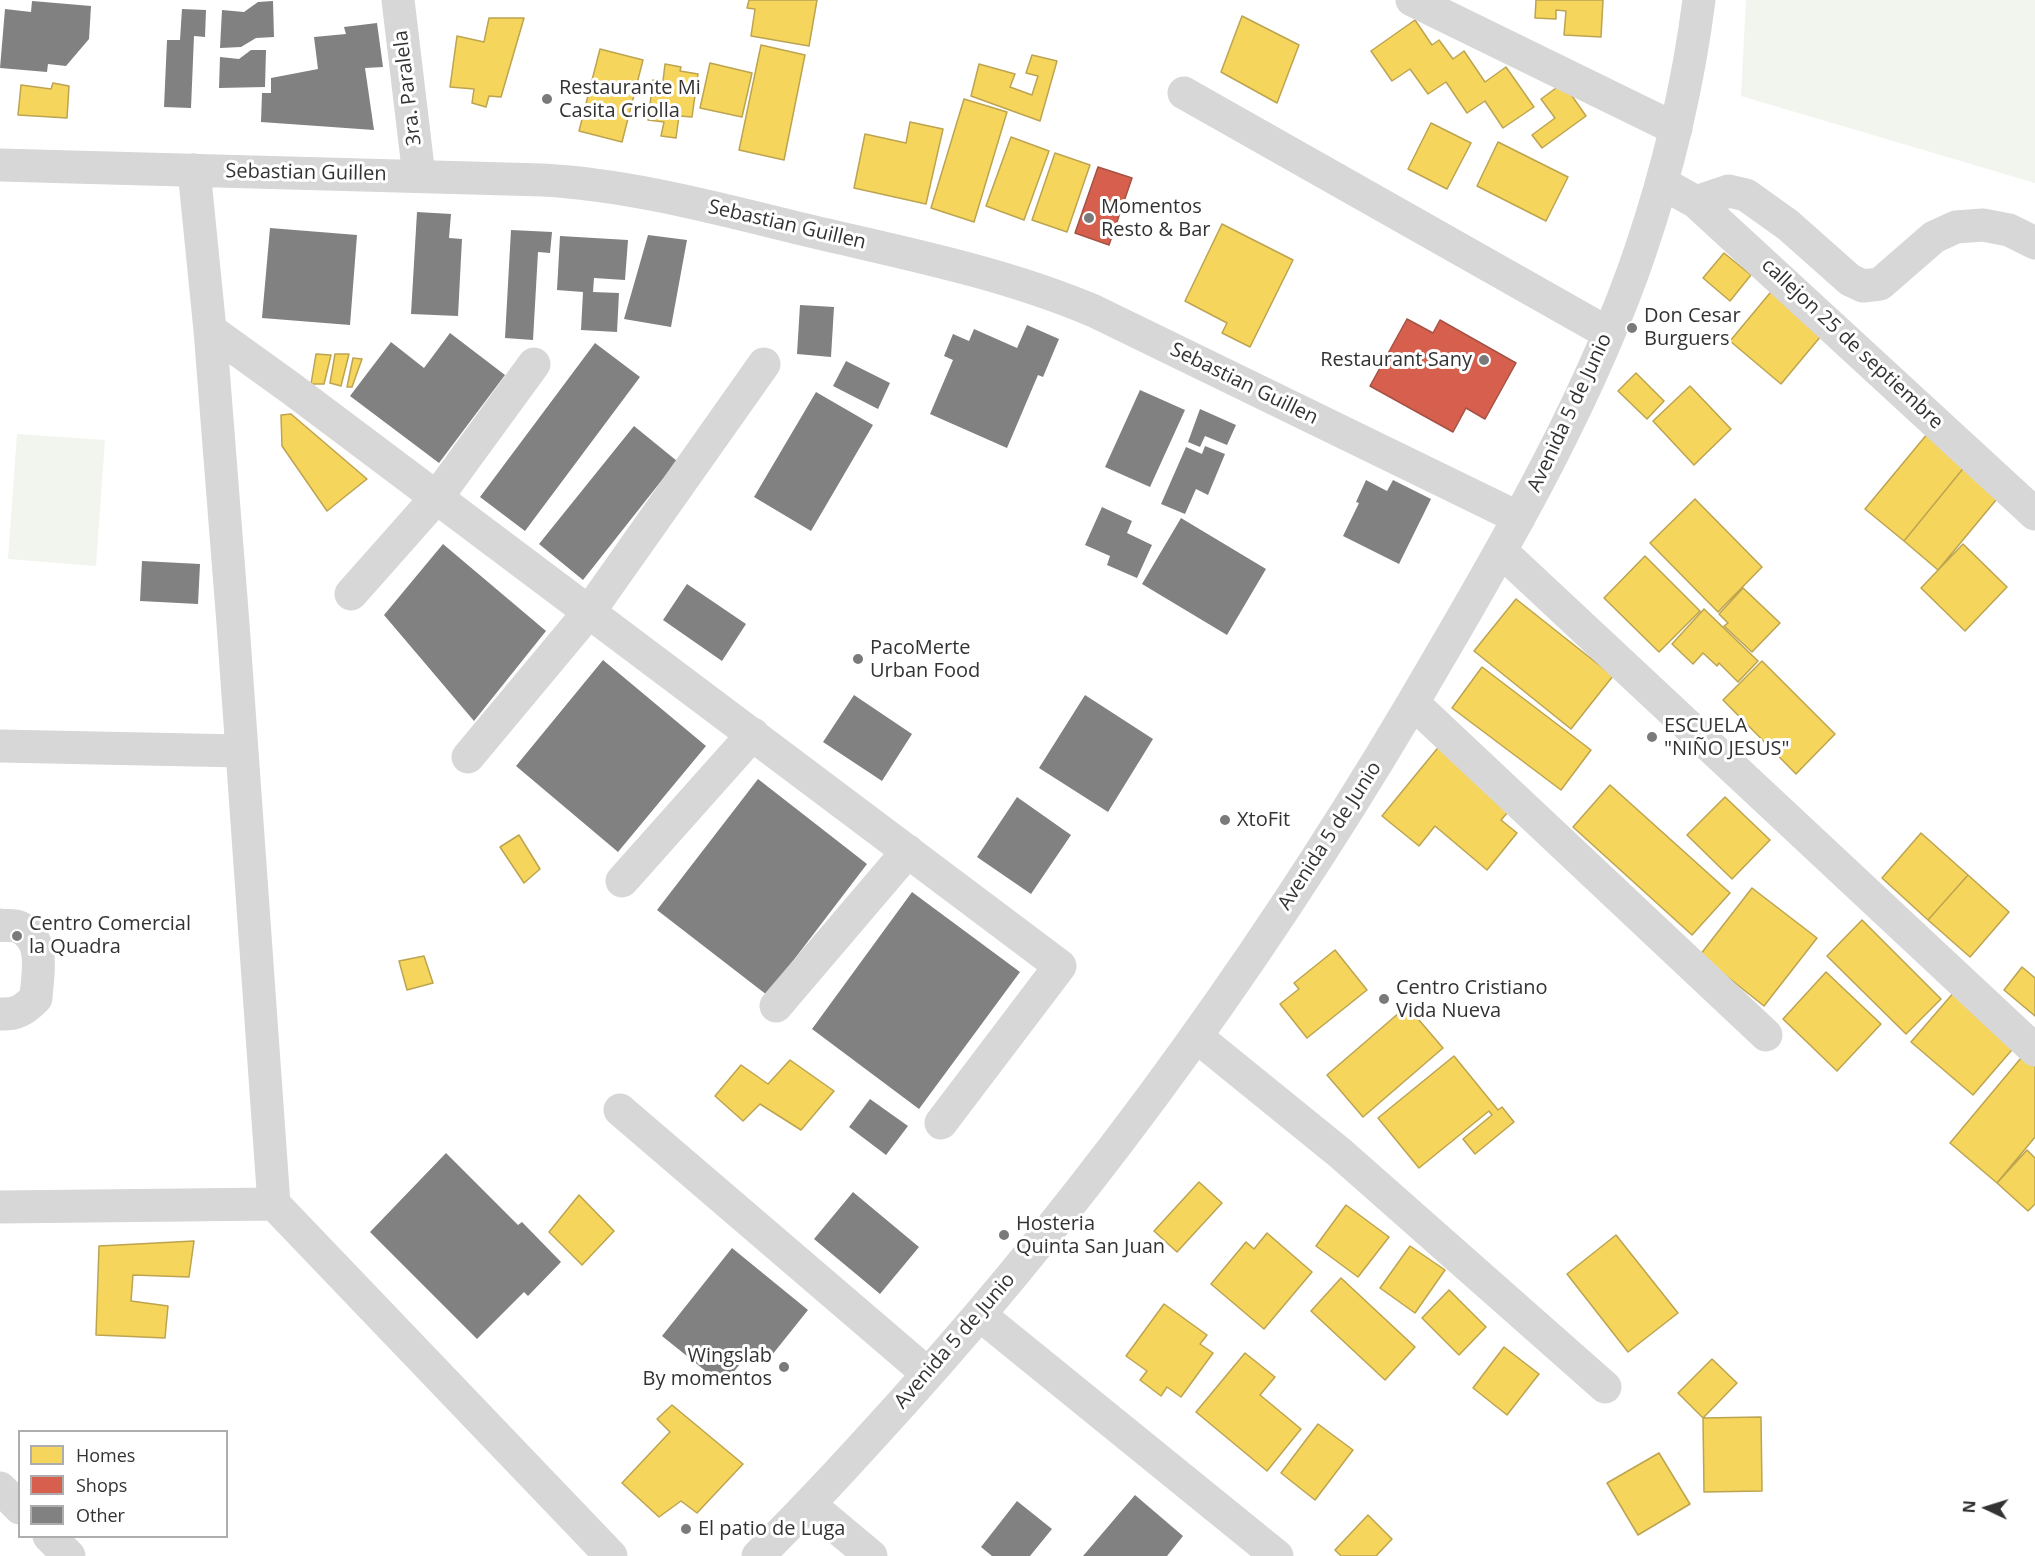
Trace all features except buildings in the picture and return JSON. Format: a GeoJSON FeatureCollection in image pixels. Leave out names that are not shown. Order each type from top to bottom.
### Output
{"type":"FeatureCollection","features":[{"type":"Feature","properties":{"kind":"street","name":"3ra. Paralela"},"geometry":{"type":"LineString","coordinates":[[398,0],[418,176]]}},
{"type":"Feature","properties":{"kind":"street"},"geometry":{"type":"LineString","coordinates":[[1412,0],[1676,129]]}},
{"type":"Feature","properties":{"kind":"street","name":"Avenida 5 de Junio"},"geometry":{"type":"LineString","coordinates":[[758,1556],[810,1505],[980,1315],[1134,1123],[1197,1037],[1350,807],[1413,703],[1519,518],[1569,420],[1608,333],[1639,256],[1662,183],[1676,129],[1694,39],[1699,0]]}},
{"type":"Feature","properties":{"kind":"street"},"geometry":{"type":"LineString","coordinates":[[1184,93],[1608,333]]}},
{"type":"Feature","properties":{"kind":"street","name":"Sebastian Guillen"},"geometry":{"type":"LineString","coordinates":[[0,165],[586,182],[642,191],[970,268],[1059,296],[1519,518]]}},
{"type":"Feature","properties":{"kind":"street"},"geometry":{"type":"LineString","coordinates":[[194,170],[210,330],[274,1204],[611,1556]]}},
{"type":"Feature","properties":{"kind":"street","name":"callejon 25 de septiembre"},"geometry":{"type":"LineString","coordinates":[[1662,183],[1696,202],[2035,514]]}},
{"type":"Feature","properties":{"kind":"street"},"geometry":{"type":"LineString","coordinates":[[1696,202],[1729,191],[1746,195],[1788,225],[1850,280],[1863,285],[1880,284],[1934,237],[1956,227],[1983,225],[2009,230],[2035,243]]}},
{"type":"Feature","properties":{"kind":"street"},"geometry":{"type":"LineString","coordinates":[[210,330],[437,497],[1060,966],[941,1123]]}},
{"type":"Feature","properties":{"kind":"street"},"geometry":{"type":"LineString","coordinates":[[351,594],[437,497],[534,364]]}},
{"type":"Feature","properties":{"kind":"street"},"geometry":{"type":"LineString","coordinates":[[468,757],[589,612],[764,364]]}},
{"type":"Feature","properties":{"kind":"street"},"geometry":{"type":"LineString","coordinates":[[1501,551],[2035,1050]]}},
{"type":"Feature","properties":{"kind":"street"},"geometry":{"type":"LineString","coordinates":[[1413,703],[1766,1035]]}},
{"type":"Feature","properties":{"kind":"street"},"geometry":{"type":"LineString","coordinates":[[621,881],[753,734]]}},
{"type":"Feature","properties":{"kind":"street"},"geometry":{"type":"LineString","coordinates":[[0,746],[242,751]]}},
{"type":"Feature","properties":{"kind":"street"},"geometry":{"type":"LineString","coordinates":[[776,1006],[908,851]]}},
{"type":"Feature","properties":{"kind":"street"},"geometry":{"type":"LineString","coordinates":[[0,926],[18,927],[29,934],[39,953],[36,998],[26,1008],[13,1015],[0,1014]]}},
{"type":"Feature","properties":{"kind":"street"},"geometry":{"type":"LineString","coordinates":[[1197,1037],[1340,1153],[1605,1387]]}},
{"type":"Feature","properties":{"kind":"street"},"geometry":{"type":"LineString","coordinates":[[620,1110],[928,1374]]}},
{"type":"Feature","properties":{"kind":"street"},"geometry":{"type":"LineString","coordinates":[[0,1207],[274,1204]]}},
{"type":"Feature","properties":{"kind":"street"},"geometry":{"type":"LineString","coordinates":[[980,1315],[1277,1556]]}},
{"type":"Feature","properties":{"kind":"street"},"geometry":{"type":"LineString","coordinates":[[0,1488],[18,1506]]}},
{"type":"Feature","properties":{"kind":"street"},"geometry":{"type":"LineString","coordinates":[[810,1505],[871,1556]]}},
{"type":"Feature","properties":{"kind":"street"},"geometry":{"type":"LineString","coordinates":[[51,1538],[69,1556]]}},
{"type":"Feature","properties":{"kind":"shaded area"},"geometry":{"type":"Polygon","coordinates":[[[1746,0],[2035,0],[2035,183],[1741,96],[1746,0]]]}},
{"type":"Feature","properties":{"kind":"shaded area"},"geometry":{"type":"Polygon","coordinates":[[[17,434],[105,440],[96,566],[8,559],[17,434]]]}},
{"type":"Feature","properties":{"kind":"place","name":"Restaurante Mi Casita Criolla"},"geometry":{"type":"Point","coordinates":[547,99]}},
{"type":"Feature","properties":{"kind":"place","name":"Momentos Resto & Bar"},"geometry":{"type":"Point","coordinates":[1089,218]}},
{"type":"Feature","properties":{"kind":"place","name":"Don Cesar Burguers"},"geometry":{"type":"Point","coordinates":[1632,328]}},
{"type":"Feature","properties":{"kind":"place","name":"Restaurant Sany"},"geometry":{"type":"Point","coordinates":[1484,360]}},
{"type":"Feature","properties":{"kind":"place","name":"PacoMerte Urban Food"},"geometry":{"type":"Point","coordinates":[858,659]}},
{"type":"Feature","properties":{"kind":"place","name":"ESCUELA \"NIÑO JESUS\""},"geometry":{"type":"Point","coordinates":[1652,737]}},
{"type":"Feature","properties":{"kind":"place","name":"XtoFit"},"geometry":{"type":"Point","coordinates":[1225,820]}},
{"type":"Feature","properties":{"kind":"place","name":"Centro Comercial la Quadra"},"geometry":{"type":"Point","coordinates":[17,936]}},
{"type":"Feature","properties":{"kind":"place","name":"Centro Cristiano Vida Nueva"},"geometry":{"type":"Point","coordinates":[1384,999]}},
{"type":"Feature","properties":{"kind":"place","name":"Hosteria Quinta San Juan"},"geometry":{"type":"Point","coordinates":[1004,1235]}},
{"type":"Feature","properties":{"kind":"place","name":"Wingslab By momentos"},"geometry":{"type":"Point","coordinates":[784,1367]}},
{"type":"Feature","properties":{"kind":"place","name":"El patio de Luga"},"geometry":{"type":"Point","coordinates":[686,1529]}}]}
